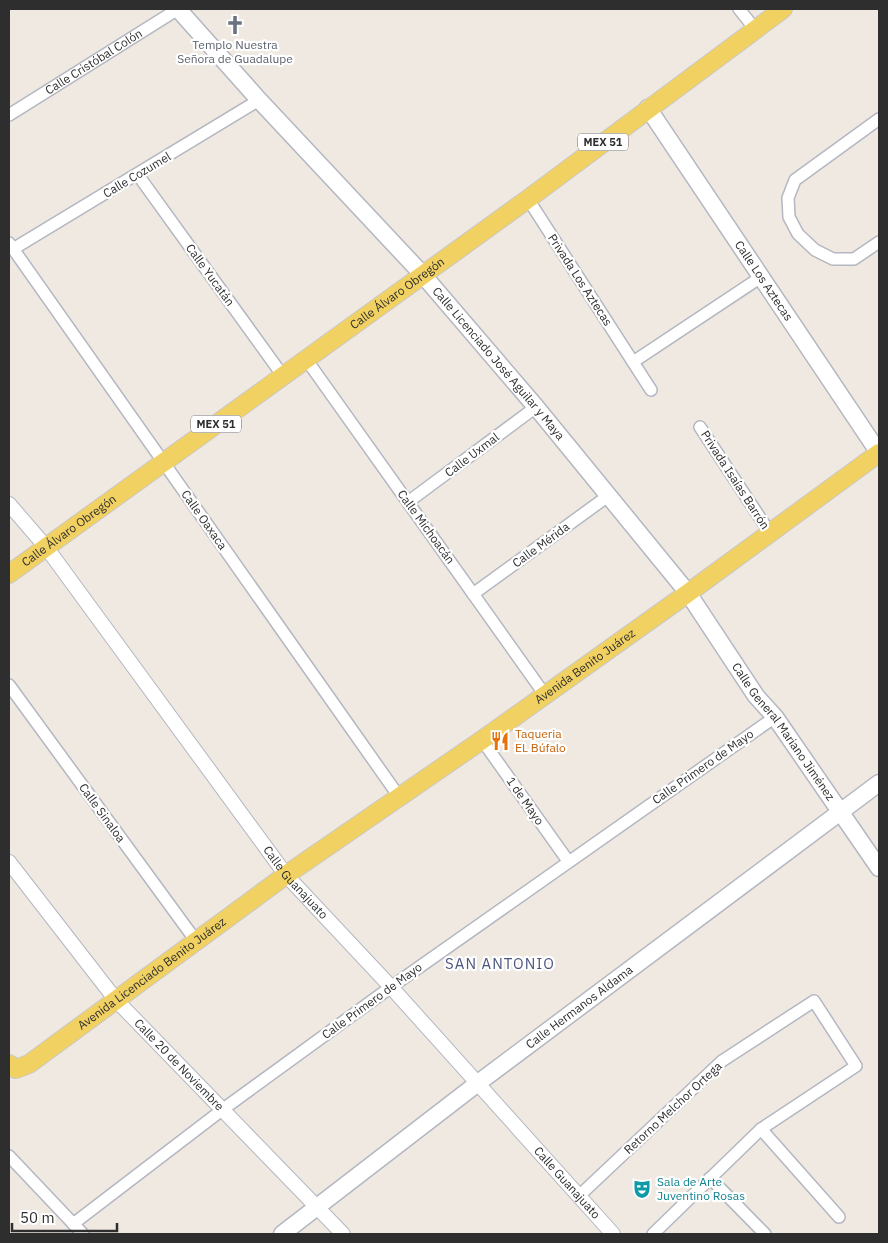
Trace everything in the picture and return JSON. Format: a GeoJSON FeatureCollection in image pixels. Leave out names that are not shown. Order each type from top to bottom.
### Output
{"type":"FeatureCollection","features":[{"type":"Feature","properties":{"kind":"main road","name":"Calle Licenciado José Aguilar y Maya"},"geometry":{"type":"LineString","coordinates":[[178,9],[423,275],[536,407],[688,594]]}},
{"type":"Feature","properties":{"kind":"main road","name":"Calle Álvaro Obregón"},"geometry":{"type":"LineString","coordinates":[[9,574],[528,199],[783,9]]}},
{"type":"Feature","properties":{"kind":"main road","name":"Calle Los Aztecas"},"geometry":{"type":"LineString","coordinates":[[648,108],[879,453]]}},
{"type":"Feature","properties":{"kind":"main road","name":"Avenida Benito Juárez"},"geometry":{"type":"LineString","coordinates":[[286,875],[400,798],[688,594],[879,453]]}},
{"type":"Feature","properties":{"kind":"main road","name":"Calle General Mariano Jiménez"},"geometry":{"type":"LineString","coordinates":[[688,594],[756,696],[775,717],[879,868]]}},
{"type":"Feature","properties":{"kind":"main road","name":"Calle Hermanos Aldama"},"geometry":{"type":"LineString","coordinates":[[282,1234],[478,1083],[842,812],[879,782]]}},
{"type":"Feature","properties":{"kind":"main road","name":"Avenida Licenciado Benito Juárez"},"geometry":{"type":"LineString","coordinates":[[11,1069],[29,1064],[286,875]]}},
{"type":"Feature","properties":{"kind":"street","name":"Calle Cristóbal Colón"},"geometry":{"type":"LineString","coordinates":[[9,114],[178,9]]}},
{"type":"Feature","properties":{"kind":"street"},"geometry":{"type":"LineString","coordinates":[[739,9],[755,29]]}},
{"type":"Feature","properties":{"kind":"street","name":"Calle Cozumel"},"geometry":{"type":"LineString","coordinates":[[11,246],[138,175],[260,100]]}},
{"type":"Feature","properties":{"kind":"street"},"geometry":{"type":"LineString","coordinates":[[879,119],[794,180],[788,198],[789,217],[798,234],[815,250],[833,259],[854,259],[879,242]]}},
{"type":"Feature","properties":{"kind":"street","name":"Calle Yucatán"},"geometry":{"type":"LineString","coordinates":[[138,175],[283,376]]}},
{"type":"Feature","properties":{"kind":"street","name":"Privada Los Aztecas"},"geometry":{"type":"LineString","coordinates":[[528,199],[650,390]]}},
{"type":"Feature","properties":{"kind":"street","name":"Calle Oaxaca"},"geometry":{"type":"LineString","coordinates":[[11,246],[400,798]]}},
{"type":"Feature","properties":{"kind":"street"},"geometry":{"type":"LineString","coordinates":[[632,362],[761,277]]}},
{"type":"Feature","properties":{"kind":"street","name":"Calle Michoacán"},"geometry":{"type":"LineString","coordinates":[[306,359],[546,695]]}},
{"type":"Feature","properties":{"kind":"street","name":"Calle Uxmal"},"geometry":{"type":"LineString","coordinates":[[408,502],[536,407]]}},
{"type":"Feature","properties":{"kind":"street","name":"Privada Isaías Barrón"},"geometry":{"type":"LineString","coordinates":[[700,427],[770,533]]}},
{"type":"Feature","properties":{"kind":"street","name":"Calle Mérida"},"geometry":{"type":"LineString","coordinates":[[473,594],[608,496]]}},
{"type":"Feature","properties":{"kind":"street","name":"Calle Guanajuato"},"geometry":{"type":"LineString","coordinates":[[9,504],[46,547],[286,875],[391,987],[614,1234]]}},
{"type":"Feature","properties":{"kind":"street","name":"Calle Sinaloa"},"geometry":{"type":"LineString","coordinates":[[9,685],[196,941]]}},
{"type":"Feature","properties":{"kind":"street","name":"Calle Primero de Mayo"},"geometry":{"type":"LineString","coordinates":[[73,1224],[222,1110],[391,987],[775,717]]}},
{"type":"Feature","properties":{"kind":"street","name":"1 de Mayo"},"geometry":{"type":"LineString","coordinates":[[482,740],[568,861]]}},
{"type":"Feature","properties":{"kind":"street","name":"Calle 20 de Noviembre"},"geometry":{"type":"LineString","coordinates":[[9,862],[116,1000],[343,1234]]}},
{"type":"Feature","properties":{"kind":"street","name":"Retorno Melchor Ortega"},"geometry":{"type":"LineString","coordinates":[[579,1196],[722,1061],[814,1001],[856,1066],[761,1129],[653,1234]]}},
{"type":"Feature","properties":{"kind":"street"},"geometry":{"type":"LineString","coordinates":[[761,1129],[839,1217]]}},
{"type":"Feature","properties":{"kind":"street"},"geometry":{"type":"LineString","coordinates":[[9,1156],[83,1234]]}},
{"type":"Feature","properties":{"kind":"street"},"geometry":{"type":"LineString","coordinates":[[710,1178],[764,1234]]}},
{"type":"Feature","properties":{"kind":"place","name":"Templo Nuestra Señora de Guadalupe"},"geometry":{"type":"Point","coordinates":[235,25]}},
{"type":"Feature","properties":{"kind":"place","name":"Taqueria EL Búfalo"},"geometry":{"type":"Point","coordinates":[500,741]}},
{"type":"Feature","properties":{"kind":"place","name":"Sala de Arte Juventino Rosas"},"geometry":{"type":"Point","coordinates":[642,1189]}},
{"type":"Feature","properties":{"kind":"district","name":"SAN ANTONIO"},"geometry":{"type":"Point","coordinates":[500,964]}}]}
